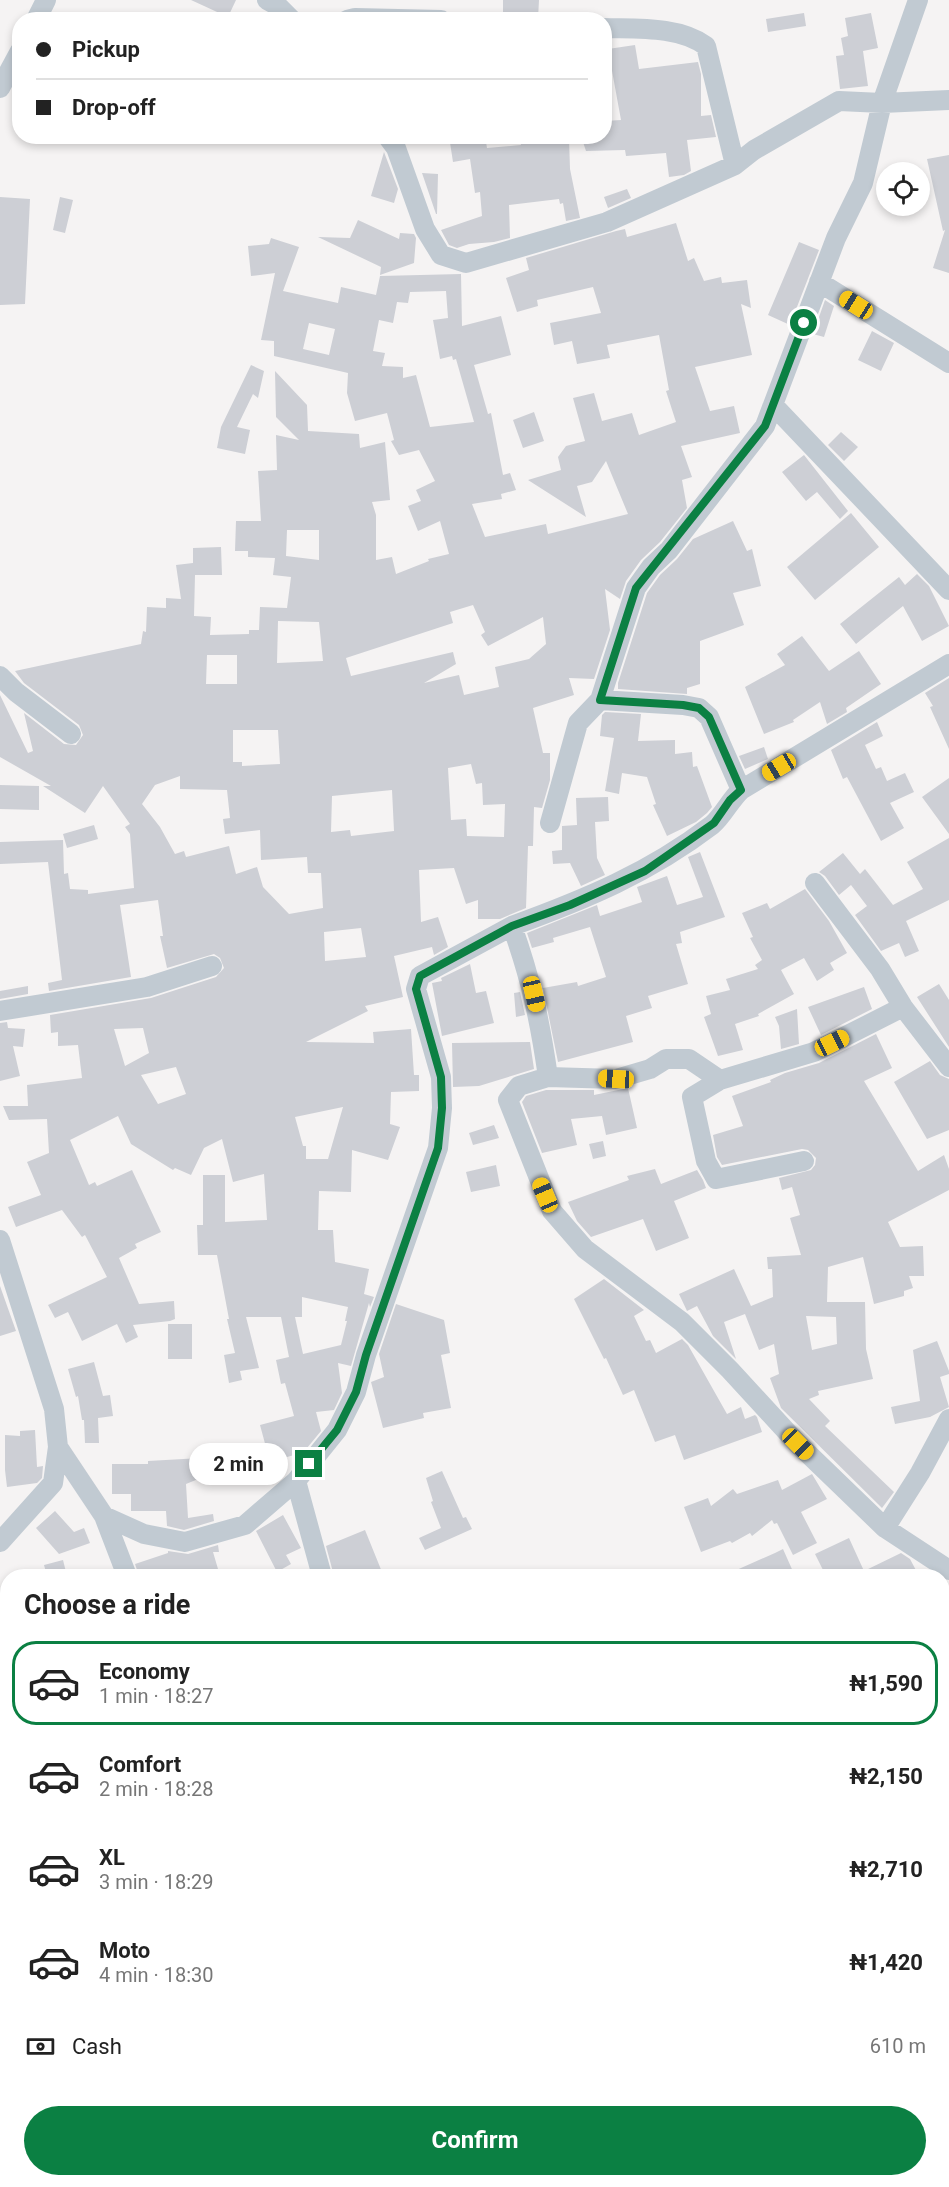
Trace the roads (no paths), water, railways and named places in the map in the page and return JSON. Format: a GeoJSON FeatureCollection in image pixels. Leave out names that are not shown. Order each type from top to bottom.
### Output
{"type":"FeatureCollection","features":[{"type":"Feature","properties":{"kind":"street"},"geometry":{"type":"LineString","coordinates":[[267,0],[282,12]]}},
{"type":"Feature","properties":{"kind":"street"},"geometry":{"type":"LineString","coordinates":[[550,823],[578,723],[600,700],[636,588],[765,426],[774,406],[836,237],[863,183],[882,103],[918,0]]}},
{"type":"Feature","properties":{"kind":"street"},"geometry":{"type":"LineString","coordinates":[[612,28],[657,30],[697,39],[706,46],[735,165]]}},
{"type":"Feature","properties":{"kind":"street"},"geometry":{"type":"LineString","coordinates":[[0,88],[12,66]]}},
{"type":"Feature","properties":{"kind":"street"},"geometry":{"type":"LineString","coordinates":[[394,144],[425,229],[441,255],[466,263],[607,222],[735,165],[754,150],[839,101],[882,103],[949,100]]}},
{"type":"Feature","properties":{"kind":"street"},"geometry":{"type":"LineString","coordinates":[[819,282],[949,363]]}},
{"type":"Feature","properties":{"kind":"street"},"geometry":{"type":"LineString","coordinates":[[774,406],[949,590]]}},
{"type":"Feature","properties":{"kind":"street"},"geometry":{"type":"LineString","coordinates":[[104,1516],[144,1534],[185,1542],[245,1525],[296,1481],[337,1430],[356,1392],[366,1355],[438,1148],[442,1108],[441,1077],[416,989],[420,976],[512,926],[570,905],[645,871],[714,823],[730,800],[741,790],[949,664]]}},
{"type":"Feature","properties":{"kind":"street"},"geometry":{"type":"LineString","coordinates":[[0,676],[16,692],[71,734]]}},
{"type":"Feature","properties":{"kind":"street"},"geometry":{"type":"LineString","coordinates":[[600,700],[699,708],[709,717],[741,790]]}},
{"type":"Feature","properties":{"kind":"street"},"geometry":{"type":"LineString","coordinates":[[815,883],[880,969],[903,1007],[949,1067]]}},
{"type":"Feature","properties":{"kind":"street"},"geometry":{"type":"LineString","coordinates":[[512,926],[529,975],[536,1004],[548,1077]]}},
{"type":"Feature","properties":{"kind":"street"},"geometry":{"type":"LineString","coordinates":[[0,1011],[147,987],[212,966]]}},
{"type":"Feature","properties":{"kind":"street"},"geometry":{"type":"LineString","coordinates":[[804,1161],[716,1179],[706,1161],[692,1098],[720,1080],[814,1052],[903,1007]]}},
{"type":"Feature","properties":{"kind":"street"},"geometry":{"type":"LineString","coordinates":[[720,1080],[689,1059],[666,1059],[650,1069],[616,1079],[548,1077],[519,1086],[508,1100],[552,1210],[585,1249],[682,1322],[798,1444],[885,1528],[947,1569]]}},
{"type":"Feature","properties":{"kind":"street"},"geometry":{"type":"LineString","coordinates":[[0,1240],[54,1409],[58,1447],[53,1483],[0,1542]]}},
{"type":"Feature","properties":{"kind":"street"},"geometry":{"type":"LineString","coordinates":[[885,1528],[920,1473],[949,1419]]}},
{"type":"Feature","properties":{"kind":"street"},"geometry":{"type":"LineString","coordinates":[[58,1447],[104,1516],[124,1569]]}},
{"type":"Feature","properties":{"kind":"street"},"geometry":{"type":"LineString","coordinates":[[296,1481],[320,1569]]}}]}
